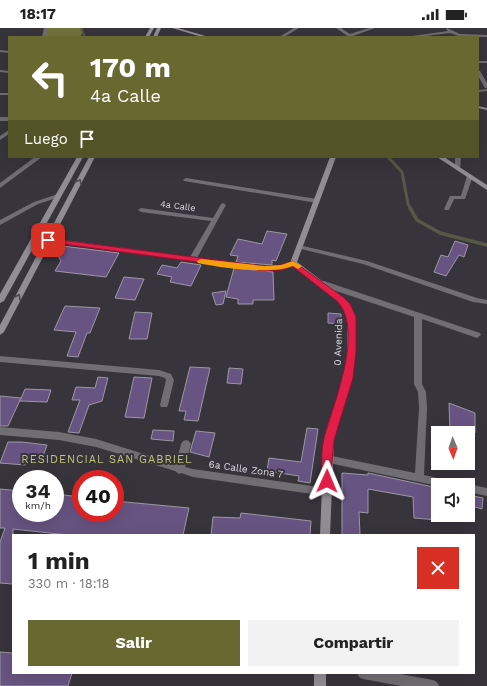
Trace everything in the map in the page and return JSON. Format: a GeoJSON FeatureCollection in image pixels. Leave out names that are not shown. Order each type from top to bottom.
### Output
{"type":"FeatureCollection","features":[{"type":"Feature","properties":{"kind":"street"},"geometry":{"type":"LineString","coordinates":[[174,28],[203,36]]}},
{"type":"Feature","properties":{"kind":"street"},"geometry":{"type":"LineString","coordinates":[[283,36],[296,28]]}},
{"type":"Feature","properties":{"kind":"street"},"geometry":{"type":"LineString","coordinates":[[338,28],[351,36],[372,28]]}},
{"type":"Feature","properties":{"kind":"street"},"geometry":{"type":"LineString","coordinates":[[414,36],[450,31],[487,36]]}},
{"type":"Feature","properties":{"kind":"street"},"geometry":{"type":"LineString","coordinates":[[479,74],[487,87]]}},
{"type":"Feature","properties":{"kind":"street"},"geometry":{"type":"LineString","coordinates":[[0,186],[38,158]]}},
{"type":"Feature","properties":{"kind":"street"},"geometry":{"type":"LineString","coordinates":[[0,301],[79,158]]}},
{"type":"Feature","properties":{"kind":"street"},"geometry":{"type":"LineString","coordinates":[[0,332],[91,158]]}},
{"type":"Feature","properties":{"kind":"street"},"geometry":{"type":"LineString","coordinates":[[35,238],[264,269],[282,268],[293,263],[333,158]]}},
{"type":"Feature","properties":{"kind":"street"},"geometry":{"type":"LineString","coordinates":[[442,158],[487,188]]}},
{"type":"Feature","properties":{"kind":"street"},"geometry":{"type":"LineString","coordinates":[[458,158],[458,169]]}},
{"type":"Feature","properties":{"kind":"street"},"geometry":{"type":"LineString","coordinates":[[447,208],[452,197],[463,198],[470,176]]}},
{"type":"Feature","properties":{"kind":"street"},"geometry":{"type":"LineString","coordinates":[[186,180],[317,201]]}},
{"type":"Feature","properties":{"kind":"street"},"geometry":{"type":"LineString","coordinates":[[0,223],[36,203],[58,196]]}},
{"type":"Feature","properties":{"kind":"street"},"geometry":{"type":"LineString","coordinates":[[192,260],[223,205]]}},
{"type":"Feature","properties":{"kind":"street","name":"4a Calle"},"geometry":{"type":"LineString","coordinates":[[141,210],[214,220]]}},
{"type":"Feature","properties":{"kind":"street"},"geometry":{"type":"LineString","coordinates":[[300,247],[365,262],[476,300],[487,302]]}},
{"type":"Feature","properties":{"kind":"street","name":"0 Avenida"},"geometry":{"type":"LineString","coordinates":[[293,263],[321,283],[347,306],[352,321],[348,378],[332,424],[327,459],[325,534]]}},
{"type":"Feature","properties":{"kind":"street"},"geometry":{"type":"LineString","coordinates":[[321,283],[477,335]]}},
{"type":"Feature","properties":{"kind":"street"},"geometry":{"type":"LineString","coordinates":[[418,316],[418,384],[422,392],[423,408],[419,478]]}},
{"type":"Feature","properties":{"kind":"street"},"geometry":{"type":"LineString","coordinates":[[0,359],[159,373],[168,376],[170,380],[164,405]]}},
{"type":"Feature","properties":{"kind":"street","name":"6a Calle Zona 7"},"geometry":{"type":"LineString","coordinates":[[0,431],[59,436],[96,443],[179,470],[326,492]]}},
{"type":"Feature","properties":{"kind":"street"},"geometry":{"type":"LineString","coordinates":[[179,470],[186,444]]}},
{"type":"Feature","properties":{"kind":"street"},"geometry":{"type":"LineString","coordinates":[[327,459],[431,481]]}},
{"type":"Feature","properties":{"kind":"street"},"geometry":{"type":"LineString","coordinates":[[475,489],[487,492]]}},
{"type":"Feature","properties":{"kind":"street"},"geometry":{"type":"LineString","coordinates":[[320,674],[320,686]]}},
{"type":"Feature","properties":{"kind":"street"},"geometry":{"type":"LineString","coordinates":[[368,674],[434,686]]}},
{"type":"Feature","properties":{"kind":"green space"},"geometry":{"type":"Polygon","coordinates":[[[44,28],[83,28],[81,36],[46,36],[44,28]]]}},
{"type":"Feature","properties":{"kind":"building"},"geometry":{"type":"Polygon","coordinates":[[[267,231],[287,234],[276,261],[272,260],[272,265],[236,262],[238,256],[230,255],[238,239],[262,244],[267,231]]]}},
{"type":"Feature","properties":{"kind":"building"},"geometry":{"type":"Polygon","coordinates":[[[455,241],[468,245],[464,257],[459,255],[446,276],[434,272],[441,255],[448,257],[455,241]]]}},
{"type":"Feature","properties":{"kind":"building"},"geometry":{"type":"Polygon","coordinates":[[[62,246],[119,253],[106,277],[55,271],[61,261],[57,254],[62,246]]]}},
{"type":"Feature","properties":{"kind":"building"},"geometry":{"type":"Polygon","coordinates":[[[181,262],[201,265],[191,286],[170,282],[172,277],[157,274],[162,265],[177,268],[181,262]]]}},
{"type":"Feature","properties":{"kind":"building"},"geometry":{"type":"Polygon","coordinates":[[[234,268],[273,272],[274,300],[253,300],[253,304],[238,304],[238,299],[226,297],[234,268]]]}},
{"type":"Feature","properties":{"kind":"building"},"geometry":{"type":"Polygon","coordinates":[[[124,277],[144,279],[135,300],[115,298],[124,277]]]}},
{"type":"Feature","properties":{"kind":"building"},"geometry":{"type":"Polygon","coordinates":[[[226,291],[223,304],[216,305],[212,293],[226,291]]]}},
{"type":"Feature","properties":{"kind":"building"},"geometry":{"type":"Polygon","coordinates":[[[65,306],[100,308],[90,333],[87,333],[78,357],[67,356],[76,332],[54,330],[65,306]]]}},
{"type":"Feature","properties":{"kind":"building"},"geometry":{"type":"Polygon","coordinates":[[[135,312],[152,313],[147,339],[129,339],[135,312]]]}},
{"type":"Feature","properties":{"kind":"building"},"geometry":{"type":"Polygon","coordinates":[[[328,313],[341,314],[341,324],[328,323],[328,313]]]}},
{"type":"Feature","properties":{"kind":"building"},"geometry":{"type":"Polygon","coordinates":[[[190,367],[210,368],[198,421],[184,420],[186,411],[179,411],[190,367]]]}},
{"type":"Feature","properties":{"kind":"building"},"geometry":{"type":"Polygon","coordinates":[[[229,368],[243,369],[241,384],[227,383],[229,368]]]}},
{"type":"Feature","properties":{"kind":"building"},"geometry":{"type":"Polygon","coordinates":[[[98,377],[108,378],[102,401],[89,405],[79,433],[68,432],[80,400],[72,400],[76,387],[95,388],[98,377]]]}},
{"type":"Feature","properties":{"kind":"building"},"geometry":{"type":"Polygon","coordinates":[[[134,377],[152,378],[144,418],[125,417],[134,377]]]}},
{"type":"Feature","properties":{"kind":"building"},"geometry":{"type":"Polygon","coordinates":[[[25,389],[51,390],[47,402],[20,401],[25,389]]]}},
{"type":"Feature","properties":{"kind":"building"},"geometry":{"type":"Polygon","coordinates":[[[0,396],[21,398],[8,426],[0,426],[0,396]]]}},
{"type":"Feature","properties":{"kind":"building"},"geometry":{"type":"Polygon","coordinates":[[[449,403],[475,413],[475,426],[450,426],[449,403]]]}},
{"type":"Feature","properties":{"kind":"building"},"geometry":{"type":"Polygon","coordinates":[[[307,428],[318,429],[310,483],[298,481],[299,476],[267,471],[269,458],[301,462],[307,428]]]}},
{"type":"Feature","properties":{"kind":"building"},"geometry":{"type":"Polygon","coordinates":[[[153,430],[174,431],[173,441],[151,439],[153,430]]]}},
{"type":"Feature","properties":{"kind":"building"},"geometry":{"type":"Polygon","coordinates":[[[196,431],[215,433],[209,457],[190,452],[196,431]]]}},
{"type":"Feature","properties":{"kind":"building"},"geometry":{"type":"Polygon","coordinates":[[[8,442],[47,445],[42,459],[28,457],[25,465],[0,463],[8,442]]]}},
{"type":"Feature","properties":{"kind":"building"},"geometry":{"type":"Polygon","coordinates":[[[342,473],[368,475],[368,473],[431,486],[431,519],[414,518],[413,497],[368,489],[368,513],[359,512],[360,534],[342,534],[342,473]]]}},
{"type":"Feature","properties":{"kind":"building"},"geometry":{"type":"Polygon","coordinates":[[[0,489],[12,490],[12,522],[64,522],[64,495],[72,496],[72,522],[124,522],[124,502],[189,508],[183,534],[59,534],[13,529],[12,584],[0,583],[0,542],[5,528],[0,528],[0,489]]]}},
{"type":"Feature","properties":{"kind":"building"},"geometry":{"type":"Polygon","coordinates":[[[475,496],[483,498],[482,509],[475,507],[475,496]]]}},
{"type":"Feature","properties":{"kind":"building"},"geometry":{"type":"Polygon","coordinates":[[[241,513],[311,521],[310,534],[211,534],[213,517],[240,518],[241,513]]]}},
{"type":"Feature","properties":{"kind":"building"},"geometry":{"type":"Polygon","coordinates":[[[0,652],[12,653],[12,674],[72,674],[68,686],[0,686],[0,652]]]}},
{"type":"Feature","properties":{"kind":"waterway"},"geometry":{"type":"LineString","coordinates":[[81,28],[85,36]]}},
{"type":"Feature","properties":{"kind":"waterway"},"geometry":{"type":"LineString","coordinates":[[389,158],[402,172],[408,204],[411,209]]}},
{"type":"Feature","properties":{"kind":"waterway"},"geometry":{"type":"LineString","coordinates":[[410,208],[417,220],[440,233],[487,245]]}},
{"type":"Feature","properties":{"kind":"slow traffic"},"geometry":{"type":"LineString","coordinates":[[201,261],[264,269],[282,268],[293,263],[298,266]]}},
{"type":"Feature","properties":{"kind":"district","name":"RESIDENCIAL SAN GABRIEL"},"geometry":{"type":"Point","coordinates":[107,459]}},
{"type":"Feature","properties":{"kind":"route"},"geometry":{"type":"LineString","coordinates":[[48,240],[264,269],[282,268],[293,263],[340,299],[347,306],[352,317],[351,351],[348,378],[332,424],[329,440],[327,481]]}}]}
